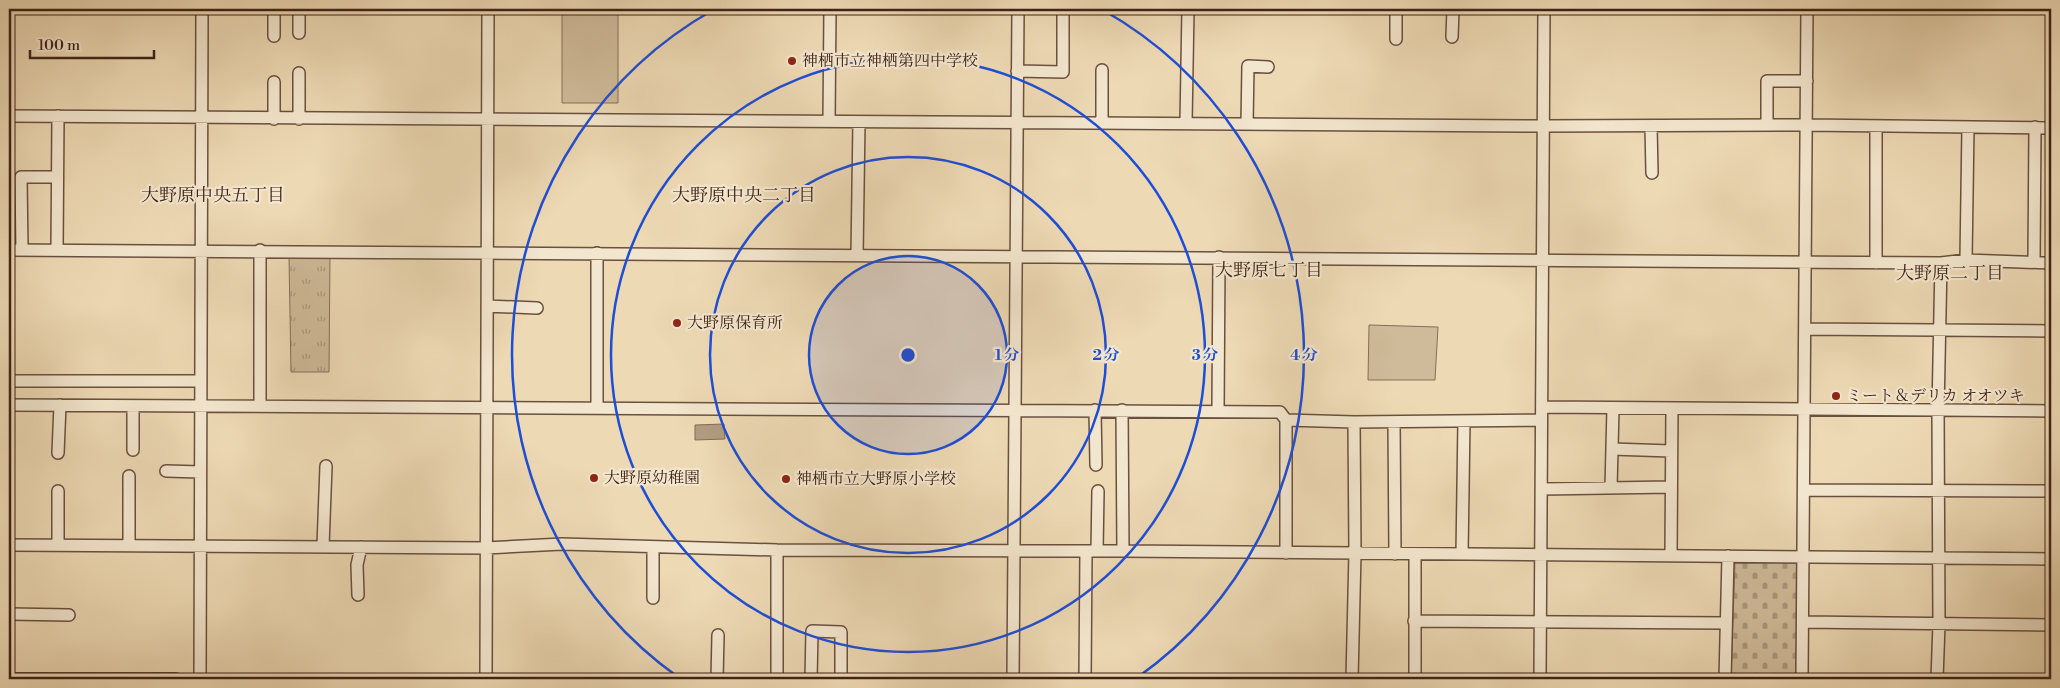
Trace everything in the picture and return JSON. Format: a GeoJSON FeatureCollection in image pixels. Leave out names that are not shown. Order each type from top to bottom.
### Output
{"type":"FeatureCollection","features":[{"type":"Feature","properties":{"kind":"street"},"geometry":{"type":"LineString","coordinates":[[200,679],[202,9]]}},
{"type":"Feature","properties":{"kind":"street"},"geometry":{"type":"LineString","coordinates":[[274,9],[274,36]]}},
{"type":"Feature","properties":{"kind":"street"},"geometry":{"type":"LineString","coordinates":[[299,9],[299,33]]}},
{"type":"Feature","properties":{"kind":"street"},"geometry":{"type":"LineString","coordinates":[[486,679],[488,9]]}},
{"type":"Feature","properties":{"kind":"street"},"geometry":{"type":"LineString","coordinates":[[829,122],[830,9]]}},
{"type":"Feature","properties":{"kind":"street"},"geometry":{"type":"LineString","coordinates":[[1013,679],[1018,9]]}},
{"type":"Feature","properties":{"kind":"street"},"geometry":{"type":"LineString","coordinates":[[1017,72],[1064,72],[1063,9]]}},
{"type":"Feature","properties":{"kind":"street"},"geometry":{"type":"LineString","coordinates":[[1186,123],[1188,9]]}},
{"type":"Feature","properties":{"kind":"street"},"geometry":{"type":"LineString","coordinates":[[1396,9],[1396,39]]}},
{"type":"Feature","properties":{"kind":"street"},"geometry":{"type":"LineString","coordinates":[[1452,37],[1453,9]]}},
{"type":"Feature","properties":{"kind":"street"},"geometry":{"type":"LineString","coordinates":[[1540,679],[1544,9]]}},
{"type":"Feature","properties":{"kind":"street"},"geometry":{"type":"LineString","coordinates":[[1802,679],[1808,9]]}},
{"type":"Feature","properties":{"kind":"street"},"geometry":{"type":"LineString","coordinates":[[1247,124],[1248,66],[1268,67]]}},
{"type":"Feature","properties":{"kind":"street"},"geometry":{"type":"LineString","coordinates":[[1102,70],[1102,123]]}},
{"type":"Feature","properties":{"kind":"street"},"geometry":{"type":"LineString","coordinates":[[299,74],[299,119]]}},
{"type":"Feature","properties":{"kind":"street"},"geometry":{"type":"LineString","coordinates":[[1767,125],[1767,81],[1807,81]]}},
{"type":"Feature","properties":{"kind":"street"},"geometry":{"type":"LineString","coordinates":[[274,82],[274,119]]}},
{"type":"Feature","properties":{"kind":"street"},"geometry":{"type":"LineString","coordinates":[[9,116],[1543,126],[1807,125],[2051,128]]}},
{"type":"Feature","properties":{"kind":"street"},"geometry":{"type":"LineString","coordinates":[[57,250],[58,116]]}},
{"type":"Feature","properties":{"kind":"street"},"geometry":{"type":"LineString","coordinates":[[857,255],[859,122]]}},
{"type":"Feature","properties":{"kind":"street"},"geometry":{"type":"LineString","coordinates":[[1651,126],[1652,173]]}},
{"type":"Feature","properties":{"kind":"street"},"geometry":{"type":"LineString","coordinates":[[1876,126],[1876,263]]}},
{"type":"Feature","properties":{"kind":"street"},"geometry":{"type":"LineString","coordinates":[[1966,260],[1968,127]]}},
{"type":"Feature","properties":{"kind":"street"},"geometry":{"type":"LineString","coordinates":[[2034,262],[2035,128]]}},
{"type":"Feature","properties":{"kind":"street"},"geometry":{"type":"LineString","coordinates":[[22,250],[21,177],[57,177]]}},
{"type":"Feature","properties":{"kind":"street"},"geometry":{"type":"LineString","coordinates":[[9,250],[260,250],[1876,263],[1941,263],[1966,260],[2051,263]]}},
{"type":"Feature","properties":{"kind":"street"},"geometry":{"type":"LineString","coordinates":[[260,250],[260,405]]}},
{"type":"Feature","properties":{"kind":"street"},"geometry":{"type":"LineString","coordinates":[[597,254],[597,407]]}},
{"type":"Feature","properties":{"kind":"street"},"geometry":{"type":"LineString","coordinates":[[1218,411],[1220,258]]}},
{"type":"Feature","properties":{"kind":"street"},"geometry":{"type":"LineString","coordinates":[[1937,679],[1939,624],[1938,410],[1941,263]]}},
{"type":"Feature","properties":{"kind":"street"},"geometry":{"type":"LineString","coordinates":[[487,306],[537,308]]}},
{"type":"Feature","properties":{"kind":"street"},"geometry":{"type":"LineString","coordinates":[[1805,329],[2051,331]]}},
{"type":"Feature","properties":{"kind":"street"},"geometry":{"type":"LineString","coordinates":[[9,381],[200,381]]}},
{"type":"Feature","properties":{"kind":"street"},"geometry":{"type":"LineString","coordinates":[[9,405],[486,406],[1280,412],[1286,420],[1286,552]]}},
{"type":"Feature","properties":{"kind":"street"},"geometry":{"type":"LineString","coordinates":[[58,453],[60,406]]}},
{"type":"Feature","properties":{"kind":"street"},"geometry":{"type":"LineString","coordinates":[[133,406],[133,450]]}},
{"type":"Feature","properties":{"kind":"street"},"geometry":{"type":"LineString","coordinates":[[1542,407],[2051,411]]}},
{"type":"Feature","properties":{"kind":"street"},"geometry":{"type":"LineString","coordinates":[[1610,488],[1612,408]]}},
{"type":"Feature","properties":{"kind":"street"},"geometry":{"type":"LineString","coordinates":[[1671,555],[1672,408]]}},
{"type":"Feature","properties":{"kind":"street"},"geometry":{"type":"LineString","coordinates":[[1095,410],[1096,465]]}},
{"type":"Feature","properties":{"kind":"street"},"geometry":{"type":"LineString","coordinates":[[1122,410],[1123,551]]}},
{"type":"Feature","properties":{"kind":"street"},"geometry":{"type":"LineString","coordinates":[[1286,420],[1354,422],[1541,420]]}},
{"type":"Feature","properties":{"kind":"street"},"geometry":{"type":"LineString","coordinates":[[1352,679],[1355,554],[1354,422]]}},
{"type":"Feature","properties":{"kind":"street"},"geometry":{"type":"LineString","coordinates":[[1394,422],[1394,554]]}},
{"type":"Feature","properties":{"kind":"street"},"geometry":{"type":"LineString","coordinates":[[1462,554],[1464,422]]}},
{"type":"Feature","properties":{"kind":"street"},"geometry":{"type":"LineString","coordinates":[[1612,449],[1671,451]]}},
{"type":"Feature","properties":{"kind":"street"},"geometry":{"type":"LineString","coordinates":[[323,546],[326,466]]}},
{"type":"Feature","properties":{"kind":"street"},"geometry":{"type":"LineString","coordinates":[[166,471],[200,472]]}},
{"type":"Feature","properties":{"kind":"street"},"geometry":{"type":"LineString","coordinates":[[129,476],[129,546]]}},
{"type":"Feature","properties":{"kind":"street"},"geometry":{"type":"LineString","coordinates":[[1542,489],[1671,487]]}},
{"type":"Feature","properties":{"kind":"street"},"geometry":{"type":"LineString","coordinates":[[1804,490],[2051,491]]}},
{"type":"Feature","properties":{"kind":"street"},"geometry":{"type":"LineString","coordinates":[[58,491],[58,545]]}},
{"type":"Feature","properties":{"kind":"street"},"geometry":{"type":"LineString","coordinates":[[1085,679],[1092,551],[1098,491]]}},
{"type":"Feature","properties":{"kind":"street"},"geometry":{"type":"LineString","coordinates":[[9,545],[486,548],[562,544],[777,550],[1286,552],[2051,559]]}},
{"type":"Feature","properties":{"kind":"street"},"geometry":{"type":"LineString","coordinates":[[358,595],[357,565],[361,547]]}},
{"type":"Feature","properties":{"kind":"street"},"geometry":{"type":"LineString","coordinates":[[653,598],[654,547]]}},
{"type":"Feature","properties":{"kind":"street"},"geometry":{"type":"LineString","coordinates":[[777,550],[777,679]]}},
{"type":"Feature","properties":{"kind":"street"},"geometry":{"type":"LineString","coordinates":[[1415,554],[1415,679]]}},
{"type":"Feature","properties":{"kind":"street"},"geometry":{"type":"LineString","coordinates":[[1725,679],[1728,556]]}},
{"type":"Feature","properties":{"kind":"street"},"geometry":{"type":"LineString","coordinates":[[9,614],[69,615]]}},
{"type":"Feature","properties":{"kind":"street"},"geometry":{"type":"LineString","coordinates":[[1414,621],[1726,623]]}},
{"type":"Feature","properties":{"kind":"street"},"geometry":{"type":"LineString","coordinates":[[1802,622],[2051,625]]}},
{"type":"Feature","properties":{"kind":"street"},"geometry":{"type":"LineString","coordinates":[[810,679],[812,631],[840,632],[841,679]]}},
{"type":"Feature","properties":{"kind":"street"},"geometry":{"type":"LineString","coordinates":[[717,679],[718,635]]}},
{"type":"Feature","properties":{"kind":"street"},"geometry":{"type":"LineString","coordinates":[[9,679],[176,679]]}},
{"type":"Feature","properties":{"kind":"green space"},"geometry":{"type":"Polygon","coordinates":[[[562,11],[618,11],[618,103],[562,103],[562,11]]]}},
{"type":"Feature","properties":{"kind":"green space"},"geometry":{"type":"Polygon","coordinates":[[[289,257],[330,257],[329,372],[291,372],[289,257]]]}},
{"type":"Feature","properties":{"kind":"green space"},"geometry":{"type":"Polygon","coordinates":[[[1369,325],[1438,327],[1435,380],[1368,380],[1369,325]]]}},
{"type":"Feature","properties":{"kind":"green space"},"geometry":{"type":"Polygon","coordinates":[[[1735,561],[1794,561],[1798,564],[1796,679],[1731,679],[1735,561]]]}},
{"type":"Feature","properties":{"kind":"shaded area"},"geometry":{"type":"Polygon","coordinates":[[[724,424],[725,439],[695,440],[695,425],[724,424]]]}},
{"type":"Feature","properties":{"kind":"place","name":"神栖市立神栖第四中学校"},"geometry":{"type":"Point","coordinates":[792,61]}},
{"type":"Feature","properties":{"kind":"place","name":"大野原保育所"},"geometry":{"type":"Point","coordinates":[677,323]}},
{"type":"Feature","properties":{"kind":"place","name":"ミート＆デリカ オオツキ"},"geometry":{"type":"Point","coordinates":[1836,396]}},
{"type":"Feature","properties":{"kind":"place","name":"大野原幼稚園"},"geometry":{"type":"Point","coordinates":[594,478]}},
{"type":"Feature","properties":{"kind":"place","name":"神栖市立大野原小学校"},"geometry":{"type":"Point","coordinates":[786,479]}},
{"type":"Feature","properties":{"kind":"district","name":"大野原中央五丁目"},"geometry":{"type":"Point","coordinates":[213,195]}},
{"type":"Feature","properties":{"kind":"district","name":"大野原中央二丁目"},"geometry":{"type":"Point","coordinates":[744,195]}},
{"type":"Feature","properties":{"kind":"district","name":"大野原七丁目"},"geometry":{"type":"Point","coordinates":[1269,270]}},
{"type":"Feature","properties":{"kind":"district","name":"大野原二丁目"},"geometry":{"type":"Point","coordinates":[1950,273]}}]}
